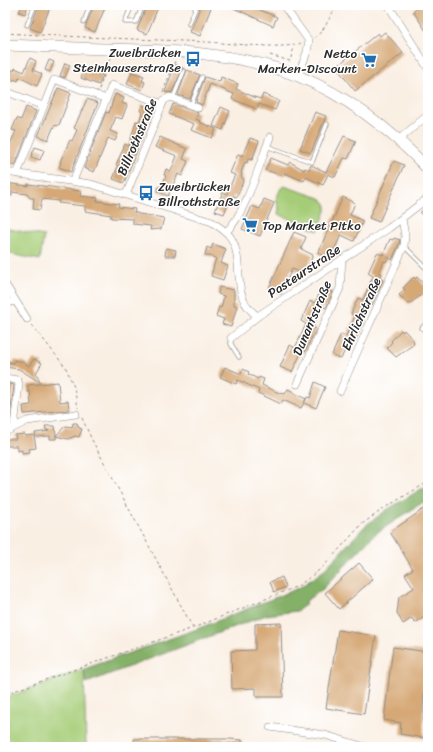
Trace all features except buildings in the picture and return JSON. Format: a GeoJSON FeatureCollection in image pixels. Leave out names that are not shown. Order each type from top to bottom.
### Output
{"type":"FeatureCollection","features":[{"type":"Feature","properties":{"kind":"main road"},"geometry":{"type":"LineString","coordinates":[[5,45],[177,52],[246,61],[298,76],[340,96],[366,113],[428,169]]}},
{"type":"Feature","properties":{"kind":"street"},"geometry":{"type":"LineString","coordinates":[[283,5],[308,39],[307,52],[298,76]]}},
{"type":"Feature","properties":{"kind":"street"},"geometry":{"type":"LineString","coordinates":[[388,5],[428,68]]}},
{"type":"Feature","properties":{"kind":"street"},"geometry":{"type":"LineString","coordinates":[[17,174],[52,82],[57,80],[106,99]]}},
{"type":"Feature","properties":{"kind":"street"},"geometry":{"type":"LineString","coordinates":[[73,181],[112,85],[163,102]]}},
{"type":"Feature","properties":{"kind":"street"},"geometry":{"type":"LineString","coordinates":[[5,91],[43,106]]}},
{"type":"Feature","properties":{"kind":"street","name":"Billrothstraße"},"geometry":{"type":"LineString","coordinates":[[126,195],[163,102],[172,98],[198,108]]}},
{"type":"Feature","properties":{"kind":"street"},"geometry":{"type":"LineString","coordinates":[[397,141],[428,115]]}},
{"type":"Feature","properties":{"kind":"street"},"geometry":{"type":"LineString","coordinates":[[226,232],[232,227],[240,215],[270,138]]}},
{"type":"Feature","properties":{"kind":"street"},"geometry":{"type":"LineString","coordinates":[[5,172],[91,184],[212,222],[226,232],[231,238],[237,254],[242,297],[246,305],[258,316]]}},
{"type":"Feature","properties":{"kind":"street","name":"Pasteurstraße"},"geometry":{"type":"LineString","coordinates":[[231,338],[258,316],[402,219],[428,198]]}},
{"type":"Feature","properties":{"kind":"street","name":"Ehrlichstraße"},"geometry":{"type":"LineString","coordinates":[[340,391],[404,246],[406,236],[402,219]]}},
{"type":"Feature","properties":{"kind":"street","name":"Dunantstraße"},"geometry":{"type":"LineString","coordinates":[[297,384],[340,288],[342,259]]}},
{"type":"Feature","properties":{"kind":"street"},"geometry":{"type":"LineString","coordinates":[[5,284],[27,318]]}},
{"type":"Feature","properties":{"kind":"street"},"geometry":{"type":"LineString","coordinates":[[5,304],[15,301]]}},
{"type":"Feature","properties":{"kind":"street"},"geometry":{"type":"LineString","coordinates":[[5,378],[17,380],[20,384],[14,426]]}},
{"type":"Feature","properties":{"kind":"street"},"geometry":{"type":"LineString","coordinates":[[5,432],[14,426],[27,421],[76,414]]}},
{"type":"Feature","properties":{"kind":"street"},"geometry":{"type":"LineString","coordinates":[[270,727],[325,735],[364,747]]}},
{"type":"Feature","properties":{"kind":"lane"},"geometry":{"type":"LineString","coordinates":[[27,25],[35,5]]}},
{"type":"Feature","properties":{"kind":"lane"},"geometry":{"type":"LineString","coordinates":[[84,22],[90,5]]}},
{"type":"Feature","properties":{"kind":"lane"},"geometry":{"type":"LineString","coordinates":[[132,5],[126,22],[136,22],[143,5]]}},
{"type":"Feature","properties":{"kind":"lane"},"geometry":{"type":"LineString","coordinates":[[189,24],[197,5]]}},
{"type":"Feature","properties":{"kind":"lane"},"geometry":{"type":"LineString","coordinates":[[172,98],[184,71]]}},
{"type":"Feature","properties":{"kind":"lane"},"geometry":{"type":"LineString","coordinates":[[190,105],[202,77]]}},
{"type":"Feature","properties":{"kind":"lane"},"geometry":{"type":"LineString","coordinates":[[266,146],[312,162],[327,124]]}},
{"type":"Feature","properties":{"kind":"lane"},"geometry":{"type":"LineString","coordinates":[[404,246],[428,270]]}},
{"type":"Feature","properties":{"kind":"lane"},"geometry":{"type":"LineString","coordinates":[[428,322],[422,328],[428,334]]}},
{"type":"Feature","properties":{"kind":"lane","name":"Pasteurstraße"},"geometry":{"type":"LineString","coordinates":[[231,338],[231,344],[239,357]]}},
{"type":"Feature","properties":{"kind":"path"},"geometry":{"type":"LineString","coordinates":[[5,33],[58,37],[294,46],[324,30],[338,5]]}},
{"type":"Feature","properties":{"kind":"path"},"geometry":{"type":"LineString","coordinates":[[270,55],[290,61],[294,46]]}},
{"type":"Feature","properties":{"kind":"path"},"geometry":{"type":"LineString","coordinates":[[96,95],[116,49]]}},
{"type":"Feature","properties":{"kind":"path"},"geometry":{"type":"LineString","coordinates":[[163,102],[163,93],[177,52]]}},
{"type":"Feature","properties":{"kind":"path"},"geometry":{"type":"LineString","coordinates":[[27,318],[66,368],[74,387],[79,414],[193,628]]}},
{"type":"Feature","properties":{"kind":"path"},"geometry":{"type":"LineString","coordinates":[[5,694],[193,628],[298,586],[322,568],[362,524],[386,507],[428,482]]}},
{"type":"Feature","properties":{"kind":"green space"},"geometry":{"type":"Polygon","coordinates":[[[284,186],[320,198],[326,203],[326,211],[318,231],[278,214],[279,208],[276,199],[281,188],[284,186]]]}},
{"type":"Feature","properties":{"kind":"green space"},"geometry":{"type":"Polygon","coordinates":[[[5,228],[44,236],[40,260],[5,253],[5,228]]]}},
{"type":"Feature","properties":{"kind":"green space"},"geometry":{"type":"Polygon","coordinates":[[[428,485],[428,499],[375,534],[323,589],[307,600],[305,605],[297,611],[266,615],[86,683],[84,669],[197,629],[299,588],[322,572],[365,526],[388,509],[428,485]]]}},
{"type":"Feature","properties":{"kind":"green space"},"geometry":{"type":"Polygon","coordinates":[[[84,669],[86,747],[5,747],[5,698],[84,669]]]}},
{"type":"Feature","properties":{"kind":"place","name":"Zweibrücken Steinhauserstraße"},"geometry":{"type":"Point","coordinates":[193,59]}},
{"type":"Feature","properties":{"kind":"place","name":"Netto Marken-Discount"},"geometry":{"type":"Point","coordinates":[369,60]}},
{"type":"Feature","properties":{"kind":"place","name":"Zweibrücken Billrothstraße"},"geometry":{"type":"Point","coordinates":[146,193]}},
{"type":"Feature","properties":{"kind":"place","name":"Top Market Pitko"},"geometry":{"type":"Point","coordinates":[250,225]}}]}
